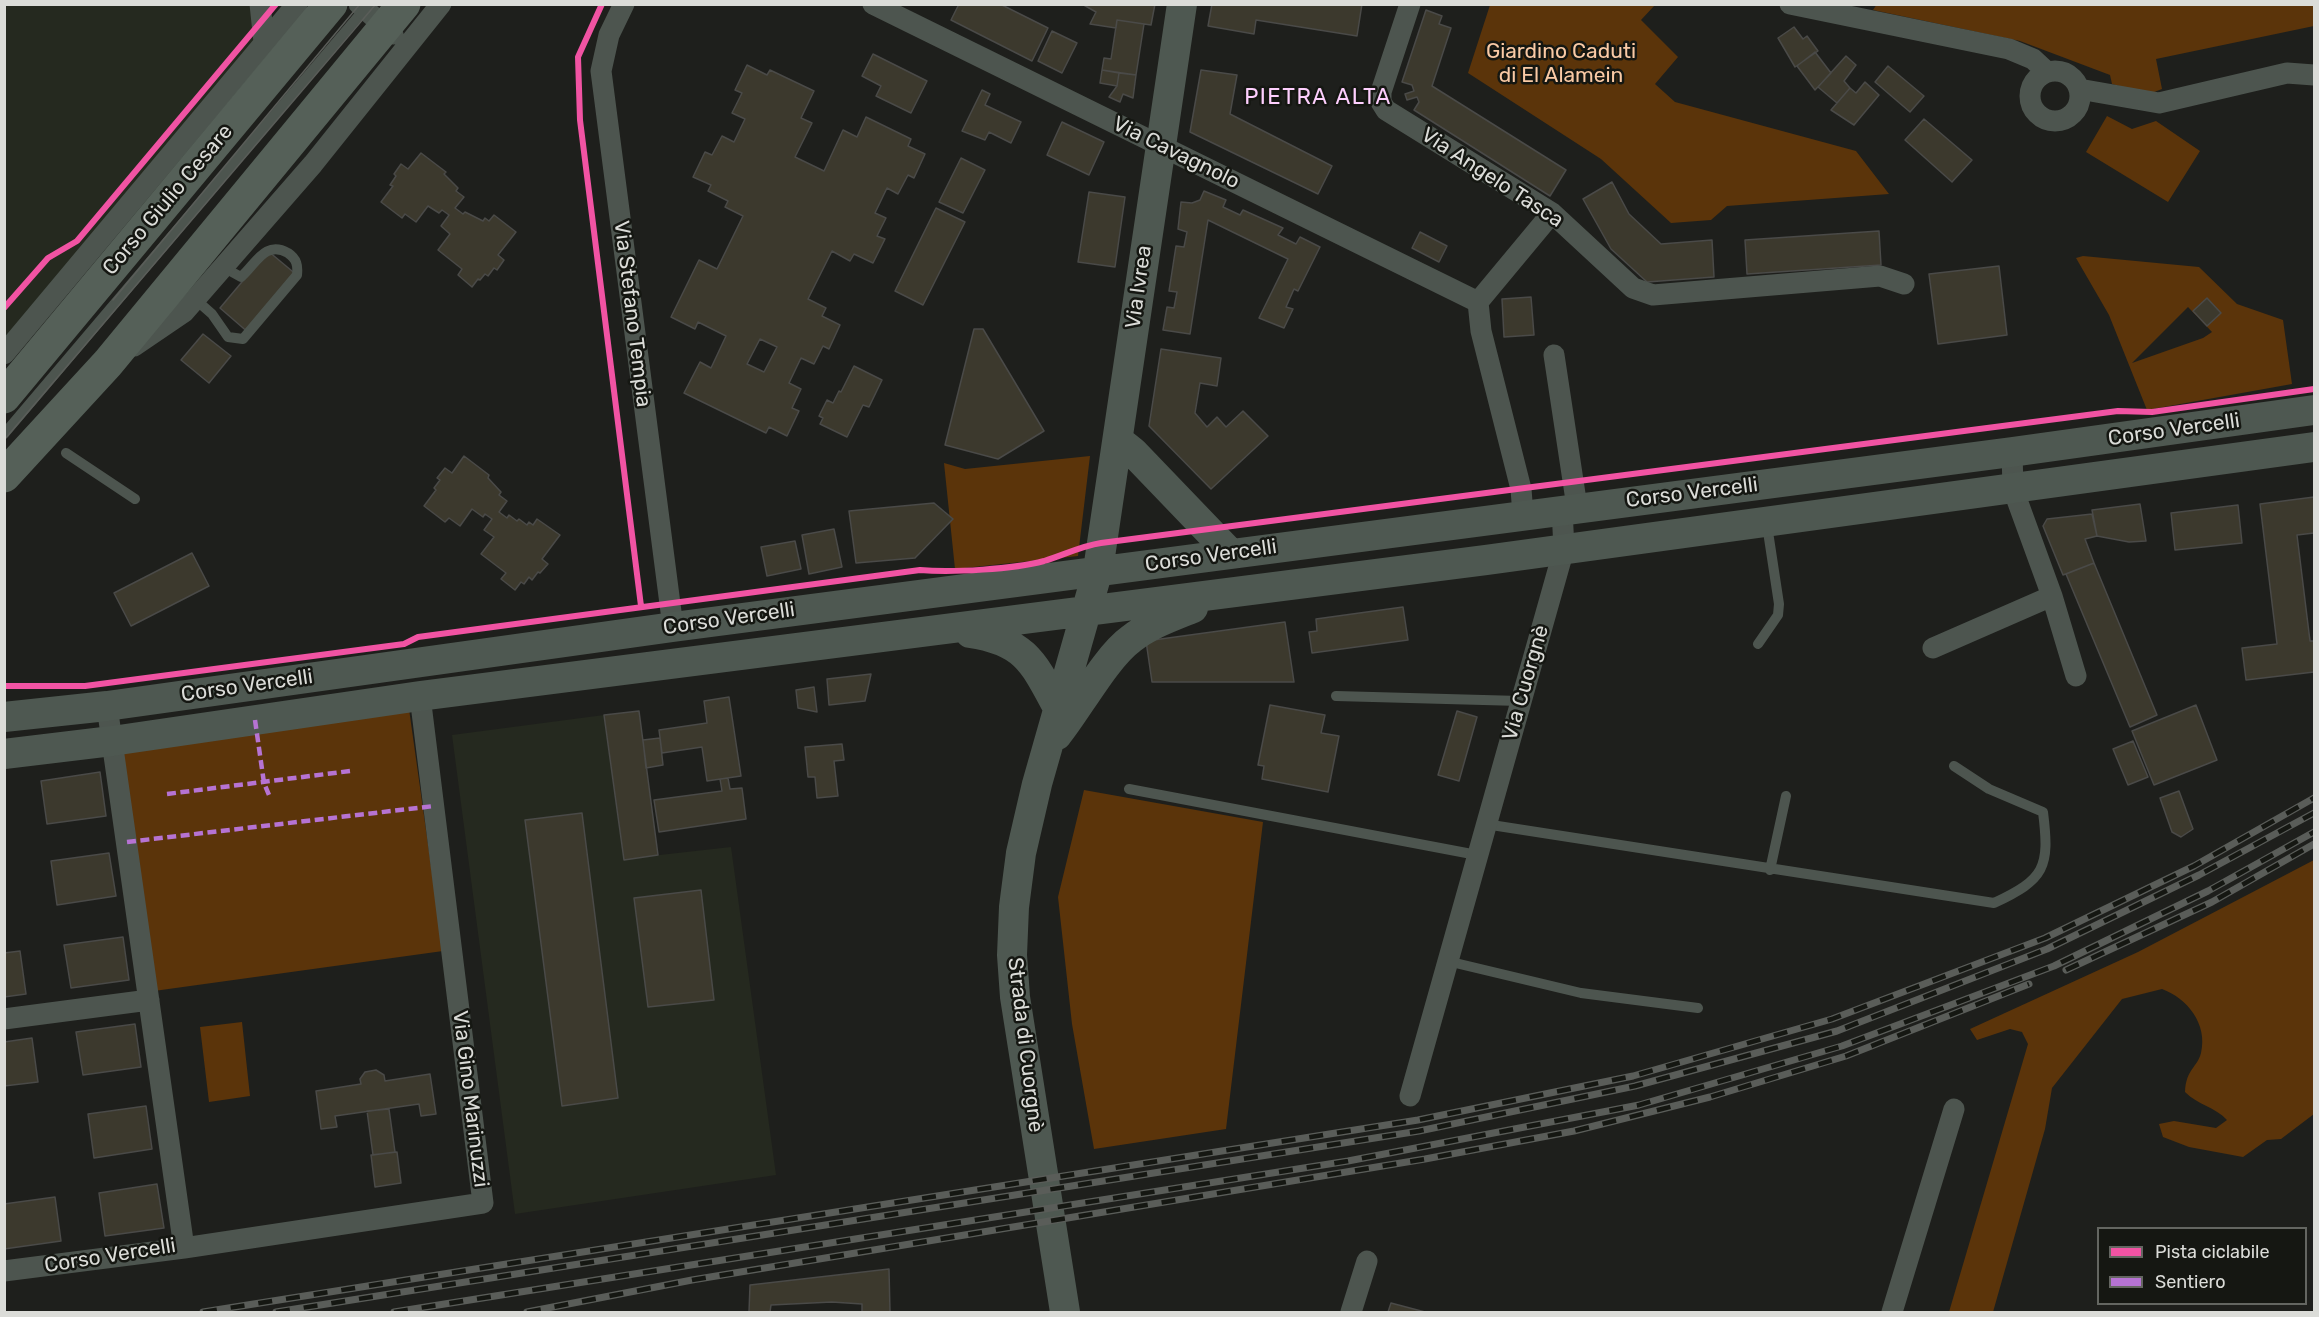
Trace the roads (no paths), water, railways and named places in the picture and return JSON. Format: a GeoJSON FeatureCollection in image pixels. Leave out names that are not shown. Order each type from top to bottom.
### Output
{"type":"FeatureCollection","features":[{"type":"Feature","properties":{"kind":"main road","name":"Via Ivrea"},"geometry":{"type":"LineString","coordinates":[[1098,570],[1159,145],[1182,4]]}},
{"type":"Feature","properties":{"kind":"main road","name":"Corso Giulio Cesare"},"geometry":{"type":"LineString","coordinates":[[4,476],[108,363],[375,13]]}},
{"type":"Feature","properties":{"kind":"main road","name":"Corso Giulio Cesare"},"geometry":{"type":"LineString","coordinates":[[4,397],[375,13]]}},
{"type":"Feature","properties":{"kind":"main road","name":"Corso Vercelli"},"geometry":{"type":"LineString","coordinates":[[4,717],[107,706],[673,627],[2012,452],[2314,410]]}},
{"type":"Feature","properties":{"kind":"main road"},"geometry":{"type":"LineString","coordinates":[[1118,440],[1230,553]]}},
{"type":"Feature","properties":{"kind":"main road","name":"Corso Vercelli"},"geometry":{"type":"LineString","coordinates":[[4,754],[112,741],[420,696],[1086,612],[1236,590],[1564,549],[2314,447]]}},
{"type":"Feature","properties":{"kind":"main road","name":"Strada di Cuorgnè"},"geometry":{"type":"LineString","coordinates":[[1065,1312],[1019,1025],[1012,955],[1014,907],[1021,853],[1058,708],[1098,570]]}},
{"type":"Feature","properties":{"kind":"main road"},"geometry":{"type":"LineString","coordinates":[[1048,747],[1112,658],[1129,640],[1160,621],[1236,590]]}},
{"type":"Feature","properties":{"kind":"main road"},"geometry":{"type":"LineString","coordinates":[[946,629],[991,636],[1013,645],[1033,664],[1058,708]]}},
{"type":"Feature","properties":{"kind":"street"},"geometry":{"type":"LineString","coordinates":[[260,4],[264,42]]}},
{"type":"Feature","properties":{"kind":"street","name":"Corso Giulio Cesare"},"geometry":{"type":"LineString","coordinates":[[4,354],[297,4]]}},
{"type":"Feature","properties":{"kind":"street","name":"Corso Giulio Cesare"},"geometry":{"type":"LineString","coordinates":[[108,363],[184,312],[313,164],[375,13],[441,4]]}},
{"type":"Feature","properties":{"kind":"street","name":"Via Stefano Tempia"},"geometry":{"type":"LineString","coordinates":[[624,4],[609,34],[601,71],[673,627]]}},
{"type":"Feature","properties":{"kind":"street","name":"Via Cavagnolo"},"geometry":{"type":"LineString","coordinates":[[873,4],[1478,302]]}},
{"type":"Feature","properties":{"kind":"street","name":"Via Angelo Tasca"},"geometry":{"type":"LineString","coordinates":[[1410,4],[1382,92],[1381,102],[1386,110],[1552,213],[1633,288],[1643,294],[1653,296],[1880,276],[1904,284]]}},
{"type":"Feature","properties":{"kind":"street"},"geometry":{"type":"LineString","coordinates":[[1790,4],[2010,49],[2020,55],[2040,78]]}},
{"type":"Feature","properties":{"kind":"street"},"geometry":{"type":"LineString","coordinates":[[2055,70],[2070,76],[2079,89],[2080,97],[2074,112],[2067,117],[2052,120],[2037,114],[2032,107],[2030,91],[2040,78],[2055,70]]}},
{"type":"Feature","properties":{"kind":"street"},"geometry":{"type":"LineString","coordinates":[[2079,89],[2159,104],[2287,73],[2314,75]]}},
{"type":"Feature","properties":{"kind":"street"},"geometry":{"type":"LineString","coordinates":[[1523,515],[1521,489],[1481,331],[1478,302],[1552,213]]}},
{"type":"Feature","properties":{"kind":"street","name":"Via Cuorgnè"},"geometry":{"type":"LineString","coordinates":[[1410,1096],[1564,549],[1570,508],[1554,355]]}},
{"type":"Feature","properties":{"kind":"street"},"geometry":{"type":"LineString","coordinates":[[2012,452],[2013,489],[2052,596],[2076,675]]}},
{"type":"Feature","properties":{"kind":"street"},"geometry":{"type":"LineString","coordinates":[[1933,648],[2052,596]]}},
{"type":"Feature","properties":{"kind":"street","name":"Via Gino Marinuzzi"},"geometry":{"type":"LineString","coordinates":[[184,1248],[483,1203],[420,696]]}},
{"type":"Feature","properties":{"kind":"street","name":"Corso Vercelli"},"geometry":{"type":"LineString","coordinates":[[4,1271],[184,1248],[107,706]]}},
{"type":"Feature","properties":{"kind":"street"},"geometry":{"type":"LineString","coordinates":[[4,1019],[149,999]]}},
{"type":"Feature","properties":{"kind":"street"},"geometry":{"type":"LineString","coordinates":[[1892,1312],[1954,1109]]}},
{"type":"Feature","properties":{"kind":"street"},"geometry":{"type":"LineString","coordinates":[[1351,1312],[1367,1261]]}},
{"type":"Feature","properties":{"kind":"lane"},"geometry":{"type":"LineString","coordinates":[[4,434],[375,13]]}},
{"type":"Feature","properties":{"kind":"lane"},"geometry":{"type":"LineString","coordinates":[[195,299],[212,314],[228,337],[240,340],[250,333],[297,275],[297,262],[290,255],[275,249],[265,252],[241,277],[237,278],[223,267]]}},
{"type":"Feature","properties":{"kind":"lane"},"geometry":{"type":"LineString","coordinates":[[66,453],[135,499]]}},
{"type":"Feature","properties":{"kind":"lane"},"geometry":{"type":"LineString","coordinates":[[1758,644],[1778,615],[1779,604],[1767,522]]}},
{"type":"Feature","properties":{"kind":"lane"},"geometry":{"type":"LineString","coordinates":[[1336,696],[1520,701]]}},
{"type":"Feature","properties":{"kind":"lane"},"geometry":{"type":"LineString","coordinates":[[1485,824],[1994,903],[2024,889],[2040,872],[2047,841],[2043,812],[1989,789],[1954,766]]}},
{"type":"Feature","properties":{"kind":"lane"},"geometry":{"type":"LineString","coordinates":[[1129,789],[1477,855]]}},
{"type":"Feature","properties":{"kind":"lane"},"geometry":{"type":"LineString","coordinates":[[1770,870],[1786,796]]}},
{"type":"Feature","properties":{"kind":"lane"},"geometry":{"type":"LineString","coordinates":[[1447,961],[1581,993],[1698,1008]]}},
{"type":"Feature","properties":{"kind":"tram line"},"geometry":{"type":"LineString","coordinates":[[113,300],[360,4]]}},
{"type":"Feature","properties":{"kind":"tram line"},"geometry":{"type":"LineString","coordinates":[[4,440],[376,4]]}},
{"type":"Feature","properties":{"kind":"railway"},"geometry":{"type":"LineString","coordinates":[[203,1312],[1418,1120],[1633,1076],[1832,1019],[2045,938],[2194,866],[2314,798]]}},
{"type":"Feature","properties":{"kind":"railway"},"geometry":{"type":"LineString","coordinates":[[276,1312],[1419,1131],[1635,1086],[1837,1031],[2047,949],[2199,875],[2314,813]]}},
{"type":"Feature","properties":{"kind":"railway"},"geometry":{"type":"LineString","coordinates":[[394,1312],[1348,1161],[1639,1105],[1842,1046],[2054,966],[2208,891],[2314,832]]}},
{"type":"Feature","properties":{"kind":"railway"},"geometry":{"type":"LineString","coordinates":[[2066,970],[2212,902],[2314,844]]}},
{"type":"Feature","properties":{"kind":"railway"},"geometry":{"type":"LineString","coordinates":[[527,1312],[692,1280],[1425,1159],[1574,1131],[1710,1097],[1846,1056],[2029,984]]}},
{"type":"Feature","properties":{"kind":"district","name":"PIETRA ALTA"},"geometry":{"type":"Point","coordinates":[1318,98]}},
{"type":"Feature","properties":{"kind":"park label","name":"Giardino Caduti di El Alamein"},"geometry":{"type":"Point","coordinates":[1561,64]}}]}
